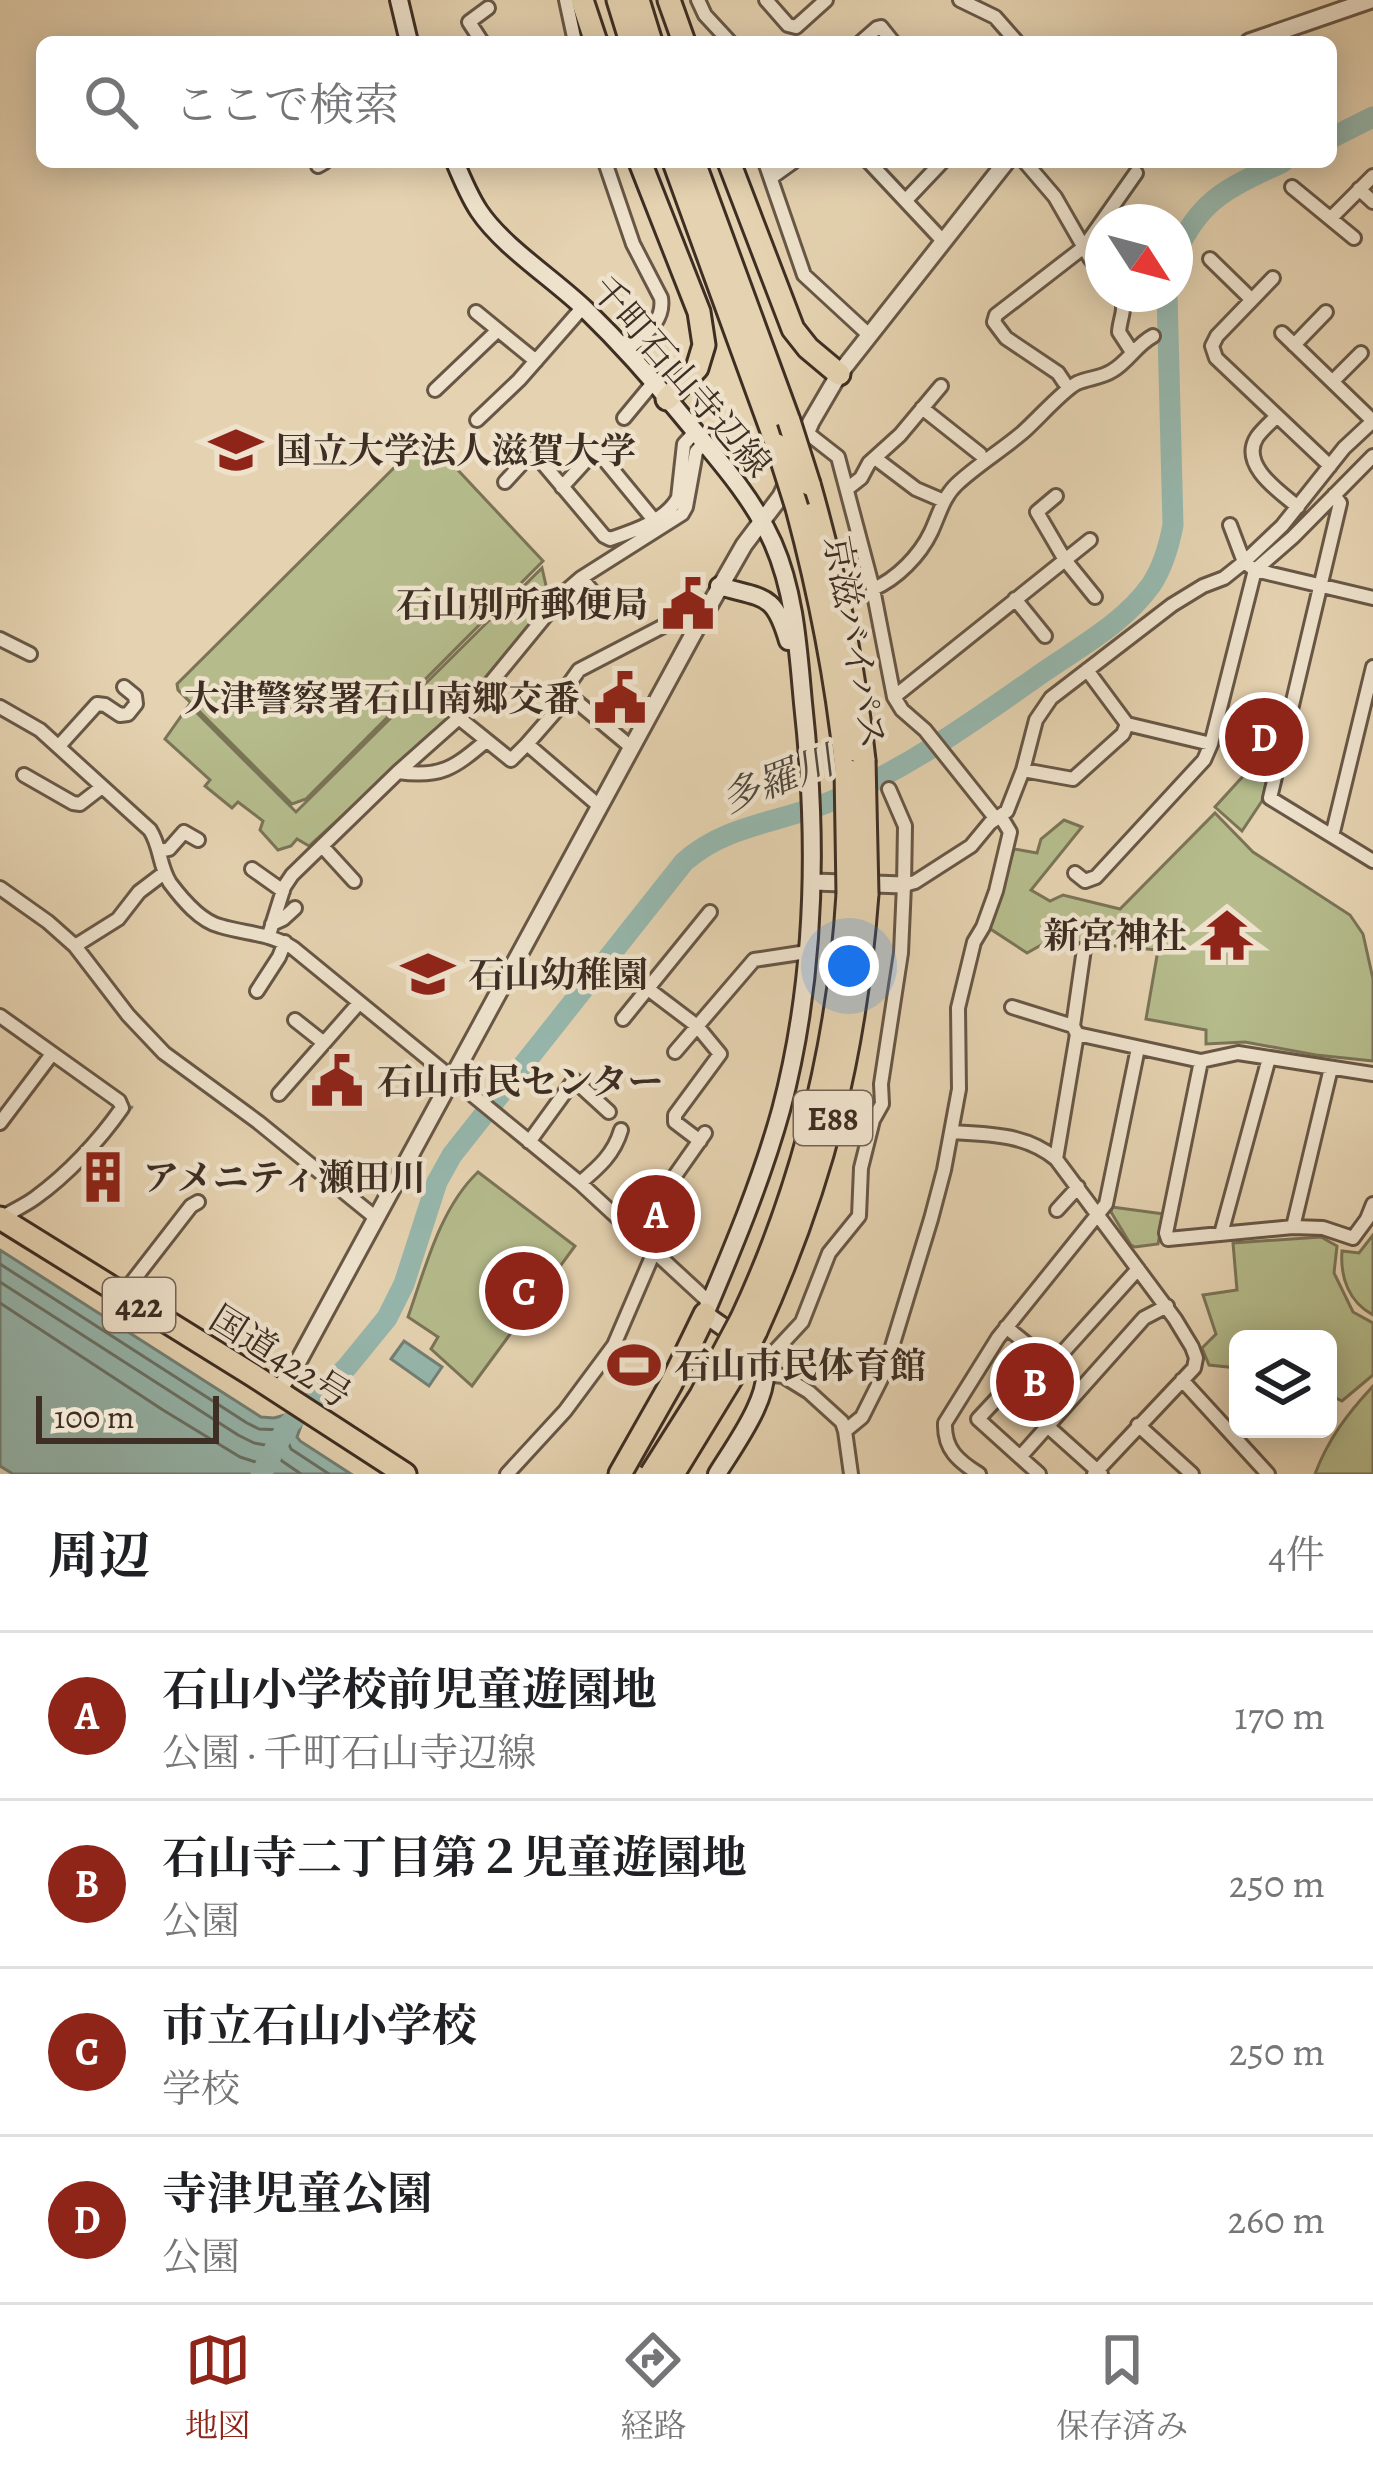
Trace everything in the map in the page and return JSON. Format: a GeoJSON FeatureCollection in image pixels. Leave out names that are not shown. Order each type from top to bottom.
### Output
{"type":"FeatureCollection","features":[{"type":"Feature","properties":{"kind":"highway"},"geometry":{"type":"LineString","coordinates":[[582,0],[597,36]]}},
{"type":"Feature","properties":{"kind":"highway"},"geometry":{"type":"LineString","coordinates":[[594,0],[598,36]]}},
{"type":"Feature","properties":{"kind":"highway"},"geometry":{"type":"LineString","coordinates":[[618,0],[630,36]]}},
{"type":"Feature","properties":{"kind":"highway"},"geometry":{"type":"LineString","coordinates":[[638,0],[649,36]]}},
{"type":"Feature","properties":{"kind":"highway"},"geometry":{"type":"LineString","coordinates":[[669,0],[682,36]]}},
{"type":"Feature","properties":{"kind":"highway"},"geometry":{"type":"LineString","coordinates":[[642,168],[699,312],[704,346],[698,368],[685,384],[660,391]]}},
{"type":"Feature","properties":{"kind":"highway","name":"京滋バイパス"},"geometry":{"type":"LineString","coordinates":[[676,168],[797,508],[855,765]]}},
{"type":"Feature","properties":{"kind":"highway","name":"京滋バイパス"},"geometry":{"type":"LineString","coordinates":[[673,1474],[734,1374],[787,1211],[818,1106],[858,894],[849,646],[835,578],[797,427],[696,168]]}},
{"type":"Feature","properties":{"kind":"highway"},"geometry":{"type":"LineString","coordinates":[[731,168],[787,318],[808,348],[838,374]]}},
{"type":"Feature","properties":{"kind":"highway","name":"国道422号"},"geometry":{"type":"LineString","coordinates":[[0,1218],[405,1474]]}},
{"type":"Feature","properties":{"kind":"highway"},"geometry":{"type":"LineString","coordinates":[[622,1470],[707,1309]]}},
{"type":"Feature","properties":{"kind":"highway","name":"京滋バイパス"},"geometry":{"type":"LineString","coordinates":[[651,1474],[749,1324]]}},
{"type":"Feature","properties":{"kind":"main road"},"geometry":{"type":"LineString","coordinates":[[399,0],[408,36]]}},
{"type":"Feature","properties":{"kind":"main road","name":"千町石山寺辺線"},"geometry":{"type":"LineString","coordinates":[[458,168],[488,223],[626,352],[744,493],[774,546],[788,589],[812,794],[813,882],[807,952],[781,1112],[707,1309]]}},
{"type":"Feature","properties":{"kind":"main road"},"geometry":{"type":"LineString","coordinates":[[719,586],[775,606],[801,682]]}},
{"type":"Feature","properties":{"kind":"main road"},"geometry":{"type":"LineString","coordinates":[[707,1309],[764,1369],[760,1399],[717,1474]]}},
{"type":"Feature","properties":{"kind":"street"},"geometry":{"type":"LineString","coordinates":[[566,0],[570,36]]}},
{"type":"Feature","properties":{"kind":"street"},"geometry":{"type":"LineString","coordinates":[[698,0],[724,36]]}},
{"type":"Feature","properties":{"kind":"street"},"geometry":{"type":"LineString","coordinates":[[766,0],[788,25],[796,27],[826,0]]}},
{"type":"Feature","properties":{"kind":"street"},"geometry":{"type":"LineString","coordinates":[[960,0],[995,17],[1012,36]]}},
{"type":"Feature","properties":{"kind":"street"},"geometry":{"type":"LineString","coordinates":[[982,10],[995,0]]}},
{"type":"Feature","properties":{"kind":"street"},"geometry":{"type":"LineString","coordinates":[[1264,36],[1336,6],[1371,0]]}},
{"type":"Feature","properties":{"kind":"street"},"geometry":{"type":"LineString","coordinates":[[478,36],[469,22],[488,8]]}},
{"type":"Feature","properties":{"kind":"street"},"geometry":{"type":"LineString","coordinates":[[607,168],[633,244],[662,307],[656,322],[626,352]]}},
{"type":"Feature","properties":{"kind":"street"},"geometry":{"type":"LineString","coordinates":[[768,168],[804,274],[869,335]]}},
{"type":"Feature","properties":{"kind":"street"},"geometry":{"type":"LineString","coordinates":[[772,177],[785,168]]}},
{"type":"Feature","properties":{"kind":"street"},"geometry":{"type":"LineString","coordinates":[[875,168],[943,241]]}},
{"type":"Feature","properties":{"kind":"street"},"geometry":{"type":"LineString","coordinates":[[906,200],[937,168]]}},
{"type":"Feature","properties":{"kind":"street"},"geometry":{"type":"LineString","coordinates":[[286,1397],[299,1360],[695,628],[787,484],[797,427],[1001,168]]}},
{"type":"Feature","properties":{"kind":"street"},"geometry":{"type":"LineString","coordinates":[[1030,168],[1055,197],[1084,247]]}},
{"type":"Feature","properties":{"kind":"street"},"geometry":{"type":"LineString","coordinates":[[1064,382],[1006,338],[994,322],[996,315],[1084,247],[1136,173]]}},
{"type":"Feature","properties":{"kind":"street"},"geometry":{"type":"LineString","coordinates":[[1330,218],[1373,176]]}},
{"type":"Feature","properties":{"kind":"street"},"geometry":{"type":"LineString","coordinates":[[1292,187],[1354,238]]}},
{"type":"Feature","properties":{"kind":"street"},"geometry":{"type":"LineString","coordinates":[[1359,189],[1373,202]]}},
{"type":"Feature","properties":{"kind":"street"},"geometry":{"type":"LineString","coordinates":[[1210,259],[1252,300]]}},
{"type":"Feature","properties":{"kind":"street"},"geometry":{"type":"LineString","coordinates":[[1273,278],[1212,346],[1216,358],[1330,466]]}},
{"type":"Feature","properties":{"kind":"street"},"geometry":{"type":"LineString","coordinates":[[477,420],[583,307]]}},
{"type":"Feature","properties":{"kind":"street"},"geometry":{"type":"LineString","coordinates":[[476,312],[536,361]]}},
{"type":"Feature","properties":{"kind":"street"},"geometry":{"type":"LineString","coordinates":[[1124,312],[1119,332],[1132,352]]}},
{"type":"Feature","properties":{"kind":"street"},"geometry":{"type":"LineString","coordinates":[[1294,345],[1326,312]]}},
{"type":"Feature","properties":{"kind":"street"},"geometry":{"type":"LineString","coordinates":[[435,390],[498,331]]}},
{"type":"Feature","properties":{"kind":"street"},"geometry":{"type":"LineString","coordinates":[[1075,873],[1085,881],[1096,878],[1204,760],[1249,566],[1344,448],[1373,421],[1282,333]]}},
{"type":"Feature","properties":{"kind":"street"},"geometry":{"type":"LineString","coordinates":[[873,589],[895,577],[915,556],[959,482],[1078,382],[1118,368],[1153,335]]}},
{"type":"Feature","properties":{"kind":"street"},"geometry":{"type":"LineString","coordinates":[[1333,382],[1361,353]]}},
{"type":"Feature","properties":{"kind":"street"},"geometry":{"type":"LineString","coordinates":[[847,489],[901,435],[940,386]]}},
{"type":"Feature","properties":{"kind":"street"},"geometry":{"type":"LineString","coordinates":[[624,418],[660,391]]}},
{"type":"Feature","properties":{"kind":"street"},"geometry":{"type":"LineString","coordinates":[[922,408],[980,454]]}},
{"type":"Feature","properties":{"kind":"street"},"geometry":{"type":"LineString","coordinates":[[1277,416],[1255,440],[1252,452],[1263,478],[1298,507]]}},
{"type":"Feature","properties":{"kind":"street"},"geometry":{"type":"LineString","coordinates":[[797,427],[834,452],[873,589],[894,697],[1010,832],[958,1008],[959,1090],[932,1219],[884,1373],[862,1417],[845,1431]]}},
{"type":"Feature","properties":{"kind":"street"},"geometry":{"type":"LineString","coordinates":[[506,482],[527,458],[540,460],[610,539],[675,505],[684,444],[699,437]]}},
{"type":"Feature","properties":{"kind":"street"},"geometry":{"type":"LineString","coordinates":[[270,930],[292,875],[459,718],[566,591],[682,514],[699,437]]}},
{"type":"Feature","properties":{"kind":"street"},"geometry":{"type":"LineString","coordinates":[[562,487],[598,452],[654,520]]}},
{"type":"Feature","properties":{"kind":"street"},"geometry":{"type":"LineString","coordinates":[[813,882],[915,883],[971,846],[1012,801],[1032,733],[1051,698],[1172,605],[1249,566],[1293,537],[1373,456]]}},
{"type":"Feature","properties":{"kind":"street"},"geometry":{"type":"LineString","coordinates":[[875,458],[916,489],[944,501]]}},
{"type":"Feature","properties":{"kind":"street"},"geometry":{"type":"LineString","coordinates":[[1334,494],[1340,503],[1270,798],[1373,861]]}},
{"type":"Feature","properties":{"kind":"street"},"geometry":{"type":"LineString","coordinates":[[1056,496],[1037,512],[1065,560],[1095,597]]}},
{"type":"Feature","properties":{"kind":"street"},"geometry":{"type":"LineString","coordinates":[[1230,525],[1249,566]]}},
{"type":"Feature","properties":{"kind":"street"},"geometry":{"type":"LineString","coordinates":[[894,697],[1090,540]]}},
{"type":"Feature","properties":{"kind":"street"},"geometry":{"type":"LineString","coordinates":[[1249,566],[1373,598]]}},
{"type":"Feature","properties":{"kind":"street"},"geometry":{"type":"LineString","coordinates":[[580,578],[605,606]]}},
{"type":"Feature","properties":{"kind":"street"},"geometry":{"type":"LineString","coordinates":[[1016,599],[1045,636]]}},
{"type":"Feature","properties":{"kind":"street"},"geometry":{"type":"LineString","coordinates":[[631,746],[563,691],[579,670],[675,620],[695,628]]}},
{"type":"Feature","properties":{"kind":"street"},"geometry":{"type":"LineString","coordinates":[[1,633],[30,654]]}},
{"type":"Feature","properties":{"kind":"street"},"geometry":{"type":"LineString","coordinates":[[1332,836],[1373,667]]}},
{"type":"Feature","properties":{"kind":"street"},"geometry":{"type":"LineString","coordinates":[[1087,670],[1127,724],[1211,744]]}},
{"type":"Feature","properties":{"kind":"street"},"geometry":{"type":"LineString","coordinates":[[59,746],[97,704],[128,714],[136,704],[135,696],[124,687]]}},
{"type":"Feature","properties":{"kind":"street"},"geometry":{"type":"LineString","coordinates":[[459,718],[511,760],[569,696]]}},
{"type":"Feature","properties":{"kind":"street"},"geometry":{"type":"LineString","coordinates":[[0,707],[59,746],[150,830],[164,873],[189,905],[218,926],[270,930],[580,1183],[707,1309]]}},
{"type":"Feature","properties":{"kind":"street"},"geometry":{"type":"LineString","coordinates":[[1023,770],[1073,779],[1123,734],[1127,724]]}},
{"type":"Feature","properties":{"kind":"street"},"geometry":{"type":"LineString","coordinates":[[398,772],[440,772],[456,766],[486,741]]}},
{"type":"Feature","properties":{"kind":"street"},"geometry":{"type":"LineString","coordinates":[[527,744],[598,806]]}},
{"type":"Feature","properties":{"kind":"street"},"geometry":{"type":"LineString","coordinates":[[24,776],[80,804],[102,787]]}},
{"type":"Feature","properties":{"kind":"street"},"geometry":{"type":"LineString","coordinates":[[851,1474],[842,1422],[809,1392],[764,1369],[802,1322],[830,1253],[859,1216],[861,1168],[882,1104],[901,953],[905,826],[889,789]]}},
{"type":"Feature","properties":{"kind":"street"},"geometry":{"type":"LineString","coordinates":[[160,851],[184,832],[198,840]]}},
{"type":"Feature","properties":{"kind":"street"},"geometry":{"type":"LineString","coordinates":[[322,846],[354,881]]}},
{"type":"Feature","properties":{"kind":"street"},"geometry":{"type":"LineString","coordinates":[[252,869],[283,890]]}},
{"type":"Feature","properties":{"kind":"street"},"geometry":{"type":"LineString","coordinates":[[75,946],[118,919],[164,873]]}},
{"type":"Feature","properties":{"kind":"street"},"geometry":{"type":"LineString","coordinates":[[0,888],[75,946],[164,1053],[376,1218]]}},
{"type":"Feature","properties":{"kind":"street"},"geometry":{"type":"LineString","coordinates":[[270,930],[295,908]]}},
{"type":"Feature","properties":{"kind":"street"},"geometry":{"type":"LineString","coordinates":[[623,1019],[710,912]]}},
{"type":"Feature","properties":{"kind":"street"},"geometry":{"type":"LineString","coordinates":[[257,991],[285,942]]}},
{"type":"Feature","properties":{"kind":"street"},"geometry":{"type":"LineString","coordinates":[[1056,1159],[1084,949]]}},
{"type":"Feature","properties":{"kind":"street"},"geometry":{"type":"LineString","coordinates":[[675,1052],[754,960],[807,952]]}},
{"type":"Feature","properties":{"kind":"street"},"geometry":{"type":"LineString","coordinates":[[619,967],[698,1025],[721,1054],[675,1115],[675,1122],[702,1137],[634,1234]]}},
{"type":"Feature","properties":{"kind":"street"},"geometry":{"type":"LineString","coordinates":[[279,1094],[359,1003]]}},
{"type":"Feature","properties":{"kind":"street"},"geometry":{"type":"LineString","coordinates":[[1012,1007],[1138,1048],[1202,1060],[1238,1053],[1373,1075]]}},
{"type":"Feature","properties":{"kind":"street"},"geometry":{"type":"LineString","coordinates":[[0,1016],[119,1101],[122,1108],[52,1184],[0,1218]]}},
{"type":"Feature","properties":{"kind":"street"},"geometry":{"type":"LineString","coordinates":[[295,1020],[324,1043]]}},
{"type":"Feature","properties":{"kind":"street"},"geometry":{"type":"LineString","coordinates":[[979,1474],[949,1449],[945,1423],[1006,1327],[1106,1204],[1138,1048]]}},
{"type":"Feature","properties":{"kind":"street"},"geometry":{"type":"LineString","coordinates":[[0,1123],[52,1054]]}},
{"type":"Feature","properties":{"kind":"street"},"geometry":{"type":"LineString","coordinates":[[1221,1234],[1270,1058]]}},
{"type":"Feature","properties":{"kind":"street"},"geometry":{"type":"LineString","coordinates":[[1202,1060],[1168,1239],[1293,1227],[1323,1228],[1353,1238],[1373,1204]]}},
{"type":"Feature","properties":{"kind":"street"},"geometry":{"type":"LineString","coordinates":[[1293,1227],[1331,1068]]}},
{"type":"Feature","properties":{"kind":"street"},"geometry":{"type":"LineString","coordinates":[[529,1142],[574,1080],[609,1112]]}},
{"type":"Feature","properties":{"kind":"street"},"geometry":{"type":"LineString","coordinates":[[580,1183],[616,1147],[621,1130]]}},
{"type":"Feature","properties":{"kind":"street"},"geometry":{"type":"LineString","coordinates":[[951,1132],[1014,1137],[1043,1148],[1056,1159],[1166,1306],[1196,1358],[1194,1368],[1098,1472],[1006,1389],[978,1420],[1039,1474]]}},
{"type":"Feature","properties":{"kind":"street"},"geometry":{"type":"LineString","coordinates":[[1057,1210],[1078,1187]]}},
{"type":"Feature","properties":{"kind":"street"},"geometry":{"type":"LineString","coordinates":[[122,1294],[197,1202]]}},
{"type":"Feature","properties":{"kind":"street"},"geometry":{"type":"LineString","coordinates":[[507,1474],[565,1411],[614,1346],[654,1252]]}},
{"type":"Feature","properties":{"kind":"street"},"geometry":{"type":"LineString","coordinates":[[1006,1327],[1048,1361],[1056,1360],[1138,1269]]}},
{"type":"Feature","properties":{"kind":"street"},"geometry":{"type":"LineString","coordinates":[[1021,1457],[1144,1318],[1166,1306]]}},
{"type":"Feature","properties":{"kind":"street"},"geometry":{"type":"LineString","coordinates":[[1182,1380],[1268,1474]]}},
{"type":"Feature","properties":{"kind":"street"},"geometry":{"type":"LineString","coordinates":[[1138,1425],[1192,1474]]}},
{"type":"Feature","properties":{"kind":"green space"},"geometry":{"type":"Polygon","coordinates":[[[426,436],[543,561],[306,799],[292,804],[177,684],[426,436]]]}},
{"type":"Feature","properties":{"kind":"green space"},"geometry":{"type":"Polygon","coordinates":[[[542,568],[550,603],[468,701],[309,846],[297,839],[278,850],[260,830],[263,821],[238,802],[232,808],[205,786],[210,780],[165,739],[189,705],[296,812],[542,568]]]}},
{"type":"Feature","properties":{"kind":"green space"},"geometry":{"type":"Polygon","coordinates":[[[1262,696],[1284,701],[1262,801],[1242,831],[1215,807],[1245,774],[1262,696]]]}},
{"type":"Feature","properties":{"kind":"green space"},"geometry":{"type":"Polygon","coordinates":[[[1215,813],[1253,852],[1350,915],[1363,934],[1373,979],[1373,1061],[1245,1042],[1206,1044],[1206,1030],[1146,1019],[1158,950],[1050,940],[1027,953],[989,928],[1014,849],[1037,853],[1041,839],[1064,820],[1082,827],[1031,890],[1050,901],[1063,895],[1120,909],[1215,813]]]}},
{"type":"Feature","properties":{"kind":"green space"},"geometry":{"type":"Polygon","coordinates":[[[478,1172],[575,1246],[472,1386],[431,1349],[438,1337],[408,1317],[444,1221],[478,1172]]]}},
{"type":"Feature","properties":{"kind":"green space"},"geometry":{"type":"Polygon","coordinates":[[[1112,1207],[1164,1214],[1158,1244],[1131,1245],[1112,1207]]]}},
{"type":"Feature","properties":{"kind":"green space"},"geometry":{"type":"Polygon","coordinates":[[[1373,1235],[1373,1315],[1352,1296],[1342,1251],[1359,1253],[1373,1235]]]}},
{"type":"Feature","properties":{"kind":"green space"},"geometry":{"type":"Polygon","coordinates":[[[1321,1237],[1337,1246],[1334,1273],[1353,1312],[1373,1323],[1373,1375],[1342,1401],[1337,1398],[1337,1330],[1229,1330],[1229,1367],[1209,1365],[1202,1348],[1216,1334],[1203,1295],[1237,1290],[1233,1243],[1321,1237]]]}},
{"type":"Feature","properties":{"kind":"green space"},"geometry":{"type":"Polygon","coordinates":[[[1373,1386],[1373,1474],[1315,1474],[1326,1449],[1373,1386]]]}},
{"type":"Feature","properties":{"kind":"water"},"geometry":{"type":"Polygon","coordinates":[[[0,1250],[261,1417],[289,1414],[302,1423],[300,1441],[351,1474],[13,1474],[0,1466],[0,1250]]]}},
{"type":"Feature","properties":{"kind":"water"},"geometry":{"type":"Polygon","coordinates":[[[404,1341],[442,1367],[429,1386],[391,1359],[404,1341]]]}},
{"type":"Feature","properties":{"kind":"waterway","name":"多羅川"},"geometry":{"type":"LineString","coordinates":[[1337,135],[1373,117]]}},
{"type":"Feature","properties":{"kind":"waterway","name":"多羅川"},"geometry":{"type":"LineString","coordinates":[[1193,223],[1218,196],[1271,168]]}},
{"type":"Feature","properties":{"kind":"waterway","name":"多羅川"},"geometry":{"type":"LineString","coordinates":[[261,1474],[288,1425],[347,1367],[387,1318],[404,1284],[437,1182],[452,1155],[684,862],[719,839],[834,800],[916,757],[1102,632],[1151,585],[1173,525],[1167,312]]}},
{"type":"Feature","properties":{"kind":"waterway"},"geometry":{"type":"LineString","coordinates":[[121,1119],[132,1107]]}},
{"type":"Feature","properties":{"kind":"place","name":"国立大学法人滋賀大学"},"geometry":{"type":"Point","coordinates":[236,450]}},
{"type":"Feature","properties":{"kind":"place","name":"石山別所郵便局"},"geometry":{"type":"Point","coordinates":[688,604]}},
{"type":"Feature","properties":{"kind":"place","name":"大津警察署石山南郷交番"},"geometry":{"type":"Point","coordinates":[620,698]}},
{"type":"Feature","properties":{"kind":"place","name":"寺津児童公園"},"geometry":{"type":"Point","coordinates":[1264,737]}},
{"type":"Feature","properties":{"kind":"place","name":"新宮神社"},"geometry":{"type":"Point","coordinates":[1227,935]}},
{"type":"Feature","properties":{"kind":"place","name":"石山幼稚園"},"geometry":{"type":"Point","coordinates":[428,974]}},
{"type":"Feature","properties":{"kind":"place","name":"石山市民センター"},"geometry":{"type":"Point","coordinates":[337,1081]}},
{"type":"Feature","properties":{"kind":"place","name":"アメニティ瀬田川"},"geometry":{"type":"Point","coordinates":[103,1177]}},
{"type":"Feature","properties":{"kind":"place","name":"石山小学校前児童遊園地"},"geometry":{"type":"Point","coordinates":[656,1214]}},
{"type":"Feature","properties":{"kind":"place","name":"市立石山小学校"},"geometry":{"type":"Point","coordinates":[524,1291]}},
{"type":"Feature","properties":{"kind":"place","name":"石山市民体育館"},"geometry":{"type":"Point","coordinates":[634,1365]}},
{"type":"Feature","properties":{"kind":"place","name":"石山寺二丁目第２児童遊園地"},"geometry":{"type":"Point","coordinates":[1035,1382]}}]}
